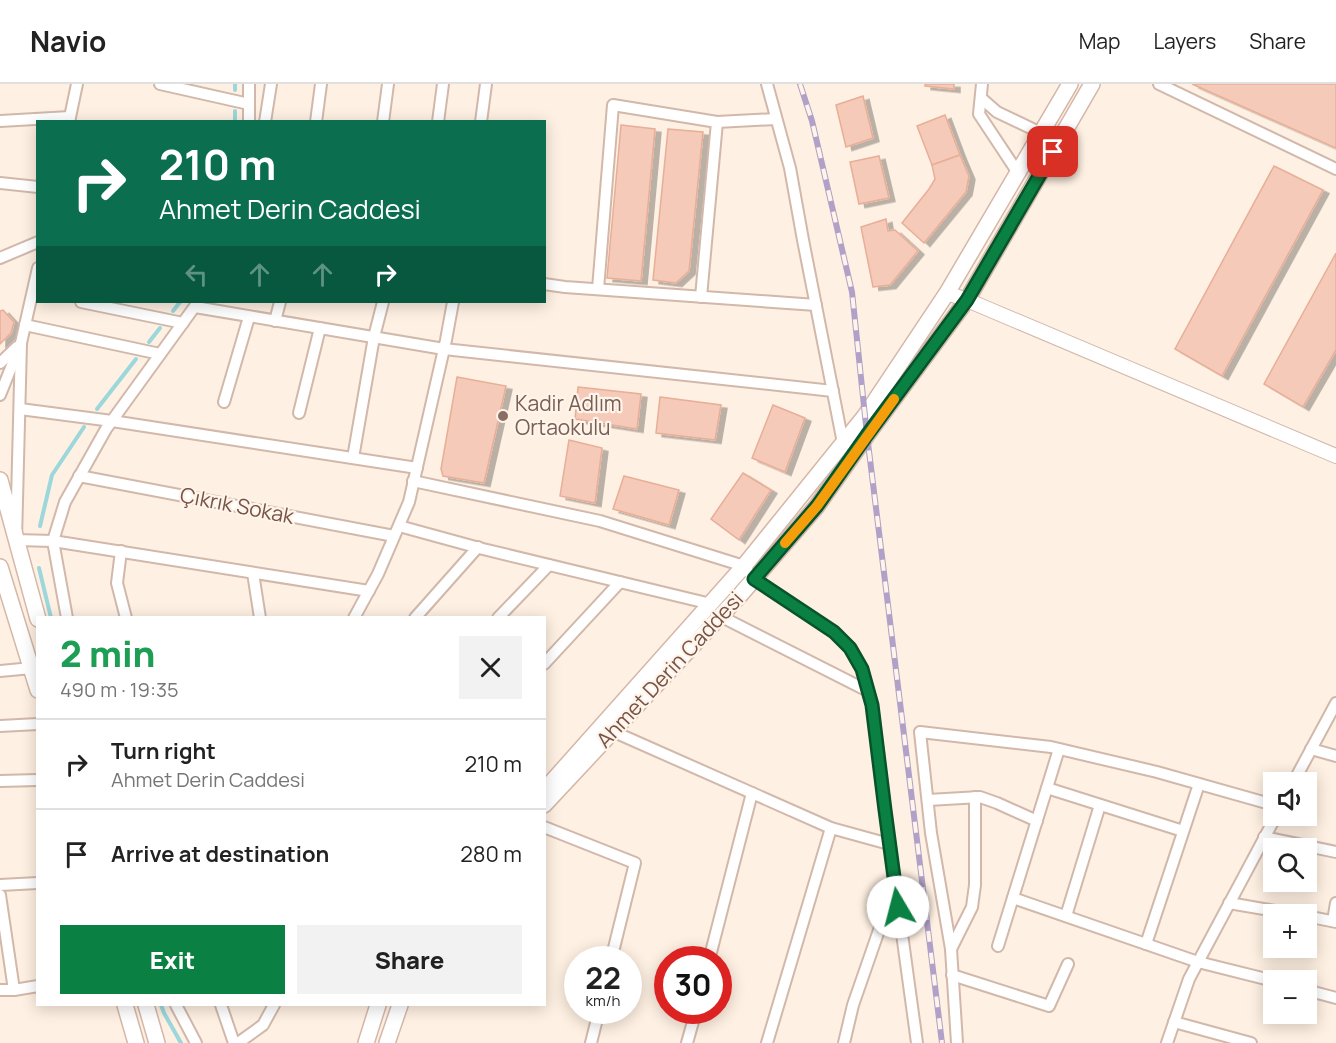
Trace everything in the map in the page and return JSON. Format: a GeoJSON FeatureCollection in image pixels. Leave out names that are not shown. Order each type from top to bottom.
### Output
{"type":"FeatureCollection","features":[{"type":"Feature","properties":{"kind":"main road","name":"Ahmet Derin Caddesi"},"geometry":{"type":"LineString","coordinates":[[749,572],[865,416],[947,293],[1070,84]]}},
{"type":"Feature","properties":{"kind":"main road","name":"Ahmet Derin Caddesi"},"geometry":{"type":"LineString","coordinates":[[546,803],[612,732],[749,572],[817,506],[967,300],[1092,84]]}},
{"type":"Feature","properties":{"kind":"main road"},"geometry":{"type":"LineString","coordinates":[[0,480],[37,616]]}},
{"type":"Feature","properties":{"kind":"main road"},"geometry":{"type":"LineString","coordinates":[[0,567],[36,683]]}},
{"type":"Feature","properties":{"kind":"main road","name":"Ahmet Derin Caddesi"},"geometry":{"type":"LineString","coordinates":[[546,788],[716,610]]}},
{"type":"Feature","properties":{"kind":"main road"},"geometry":{"type":"LineString","coordinates":[[125,1006],[136,1043]]}},
{"type":"Feature","properties":{"kind":"main road"},"geometry":{"type":"LineString","coordinates":[[146,1006],[157,1043]]}},
{"type":"Feature","properties":{"kind":"main road"},"geometry":{"type":"LineString","coordinates":[[366,1043],[378,1006]]}},
{"type":"Feature","properties":{"kind":"main road"},"geometry":{"type":"LineString","coordinates":[[387,1043],[400,1006]]}},
{"type":"Feature","properties":{"kind":"street"},"geometry":{"type":"LineString","coordinates":[[0,121],[70,119],[77,84]]}},
{"type":"Feature","properties":{"kind":"street"},"geometry":{"type":"LineString","coordinates":[[160,84],[249,104]]}},
{"type":"Feature","properties":{"kind":"street"},"geometry":{"type":"LineString","coordinates":[[249,84],[249,120]]}},
{"type":"Feature","properties":{"kind":"street"},"geometry":{"type":"LineString","coordinates":[[266,120],[271,84]]}},
{"type":"Feature","properties":{"kind":"street"},"geometry":{"type":"LineString","coordinates":[[316,120],[321,84]]}},
{"type":"Feature","properties":{"kind":"street"},"geometry":{"type":"LineString","coordinates":[[383,120],[388,84]]}},
{"type":"Feature","properties":{"kind":"street"},"geometry":{"type":"LineString","coordinates":[[438,120],[443,84]]}},
{"type":"Feature","properties":{"kind":"street"},"geometry":{"type":"LineString","coordinates":[[481,120],[486,84]]}},
{"type":"Feature","properties":{"kind":"street"},"geometry":{"type":"LineString","coordinates":[[766,84],[790,168],[843,443]]}},
{"type":"Feature","properties":{"kind":"street"},"geometry":{"type":"LineString","coordinates":[[982,84],[979,114],[1018,173]]}},
{"type":"Feature","properties":{"kind":"street"},"geometry":{"type":"LineString","coordinates":[[1159,84],[1336,169]]}},
{"type":"Feature","properties":{"kind":"street"},"geometry":{"type":"LineString","coordinates":[[981,98],[997,112],[1041,133]]}},
{"type":"Feature","properties":{"kind":"street"},"geometry":{"type":"LineString","coordinates":[[598,289],[614,105],[717,122],[776,119]]}},
{"type":"Feature","properties":{"kind":"street"},"geometry":{"type":"LineString","coordinates":[[701,297],[717,122]]}},
{"type":"Feature","properties":{"kind":"street"},"geometry":{"type":"LineString","coordinates":[[0,183],[36,186]]}},
{"type":"Feature","properties":{"kind":"street"},"geometry":{"type":"LineString","coordinates":[[0,258],[36,243]]}},
{"type":"Feature","properties":{"kind":"street"},"geometry":{"type":"LineString","coordinates":[[546,284],[816,305]]}},
{"type":"Feature","properties":{"kind":"street"},"geometry":{"type":"LineString","coordinates":[[0,395],[21,343],[35,292]]}},
{"type":"Feature","properties":{"kind":"street"},"geometry":{"type":"LineString","coordinates":[[947,293],[1336,456]]}},
{"type":"Feature","properties":{"kind":"street"},"geometry":{"type":"LineString","coordinates":[[86,303],[183,323]]}},
{"type":"Feature","properties":{"kind":"street"},"geometry":{"type":"LineString","coordinates":[[275,321],[280,303]]}},
{"type":"Feature","properties":{"kind":"street"},"geometry":{"type":"LineString","coordinates":[[353,458],[374,337],[383,303]]}},
{"type":"Feature","properties":{"kind":"street"},"geometry":{"type":"LineString","coordinates":[[355,616],[378,574],[409,502],[453,303]]}},
{"type":"Feature","properties":{"kind":"street"},"geometry":{"type":"LineString","coordinates":[[67,616],[53,540],[65,502],[106,429],[197,304],[275,321],[444,349],[833,391]]}},
{"type":"Feature","properties":{"kind":"street"},"geometry":{"type":"LineString","coordinates":[[224,402],[249,316]]}},
{"type":"Feature","properties":{"kind":"street"},"geometry":{"type":"LineString","coordinates":[[25,326],[160,354]]}},
{"type":"Feature","properties":{"kind":"street"},"geometry":{"type":"LineString","coordinates":[[299,413],[320,328]]}},
{"type":"Feature","properties":{"kind":"street"},"geometry":{"type":"LineString","coordinates":[[0,363],[21,343]]}},
{"type":"Feature","properties":{"kind":"street"},"geometry":{"type":"LineString","coordinates":[[21,343],[16,540],[53,540],[369,591]]}},
{"type":"Feature","properties":{"kind":"street"},"geometry":{"type":"LineString","coordinates":[[20,409],[417,468]]}},
{"type":"Feature","properties":{"kind":"street","name":"Çıkrık Sokak"},"geometry":{"type":"LineString","coordinates":[[80,476],[478,547],[620,582],[716,610],[868,690]]}},
{"type":"Feature","properties":{"kind":"street"},"geometry":{"type":"LineString","coordinates":[[413,481],[600,521],[749,572],[834,632],[850,648],[862,669],[872,705],[917,1043]]}},
{"type":"Feature","properties":{"kind":"street"},"geometry":{"type":"LineString","coordinates":[[417,616],[478,547]]}},
{"type":"Feature","properties":{"kind":"street"},"geometry":{"type":"LineString","coordinates":[[121,552],[117,583],[125,616]]}},
{"type":"Feature","properties":{"kind":"street"},"geometry":{"type":"LineString","coordinates":[[500,616],[549,565]]}},
{"type":"Feature","properties":{"kind":"street"},"geometry":{"type":"LineString","coordinates":[[253,573],[260,616]]}},
{"type":"Feature","properties":{"kind":"street"},"geometry":{"type":"LineString","coordinates":[[546,661],[620,582]]}},
{"type":"Feature","properties":{"kind":"street"},"geometry":{"type":"LineString","coordinates":[[0,671],[32,669]]}},
{"type":"Feature","properties":{"kind":"street"},"geometry":{"type":"LineString","coordinates":[[1299,772],[1336,703]]}},
{"type":"Feature","properties":{"kind":"street"},"geometry":{"type":"LineString","coordinates":[[0,726],[36,724]]}},
{"type":"Feature","properties":{"kind":"street"},"geometry":{"type":"LineString","coordinates":[[612,732],[831,828],[889,844]]}},
{"type":"Feature","properties":{"kind":"street"},"geometry":{"type":"LineString","coordinates":[[957,1043],[951,949],[932,833],[920,732],[1059,749],[1157,772],[1263,802]]}},
{"type":"Feature","properties":{"kind":"street"},"geometry":{"type":"LineString","coordinates":[[998,946],[1059,749]]}},
{"type":"Feature","properties":{"kind":"street"},"geometry":{"type":"LineString","coordinates":[[1311,749],[1336,756]]}},
{"type":"Feature","properties":{"kind":"street"},"geometry":{"type":"LineString","coordinates":[[0,781],[36,780]]}},
{"type":"Feature","properties":{"kind":"street"},"geometry":{"type":"LineString","coordinates":[[1146,944],[1199,784]]}},
{"type":"Feature","properties":{"kind":"street"},"geometry":{"type":"LineString","coordinates":[[1047,788],[1183,831]]}},
{"type":"Feature","properties":{"kind":"street"},"geometry":{"type":"LineString","coordinates":[[713,946],[752,793]]}},
{"type":"Feature","properties":{"kind":"street"},"geometry":{"type":"LineString","coordinates":[[928,800],[980,797],[1037,821]]}},
{"type":"Feature","properties":{"kind":"street"},"geometry":{"type":"LineString","coordinates":[[951,949],[972,907],[975,875],[975,798]]}},
{"type":"Feature","properties":{"kind":"street"},"geometry":{"type":"LineString","coordinates":[[1066,916],[1100,805]]}},
{"type":"Feature","properties":{"kind":"street"},"geometry":{"type":"LineString","coordinates":[[1167,1043],[1189,979],[1270,826]]}},
{"type":"Feature","properties":{"kind":"street"},"geometry":{"type":"LineString","coordinates":[[546,828],[634,863],[614,946]]}},
{"type":"Feature","properties":{"kind":"street"},"geometry":{"type":"LineString","coordinates":[[767,1043],[831,828]]}},
{"type":"Feature","properties":{"kind":"street"},"geometry":{"type":"LineString","coordinates":[[1264,837],[1336,852]]}},
{"type":"Feature","properties":{"kind":"street"},"geometry":{"type":"LineString","coordinates":[[0,885],[36,883]]}},
{"type":"Feature","properties":{"kind":"street"},"geometry":{"type":"LineString","coordinates":[[844,1043],[854,1005],[895,884]]}},
{"type":"Feature","properties":{"kind":"street"},"geometry":{"type":"LineString","coordinates":[[0,895],[14,990]]}},
{"type":"Feature","properties":{"kind":"street"},"geometry":{"type":"LineString","coordinates":[[1013,898],[1198,962],[1263,978]]}},
{"type":"Feature","properties":{"kind":"street"},"geometry":{"type":"LineString","coordinates":[[1229,903],[1263,909]]}},
{"type":"Feature","properties":{"kind":"street"},"geometry":{"type":"LineString","coordinates":[[1317,918],[1334,921],[1336,903]]}},
{"type":"Feature","properties":{"kind":"street"},"geometry":{"type":"LineString","coordinates":[[952,975],[1049,1006],[1068,964]]}},
{"type":"Feature","properties":{"kind":"street"},"geometry":{"type":"LineString","coordinates":[[0,990],[36,986]]}},
{"type":"Feature","properties":{"kind":"street"},"geometry":{"type":"LineString","coordinates":[[1317,993],[1336,998]]}},
{"type":"Feature","properties":{"kind":"street"},"geometry":{"type":"LineString","coordinates":[[177,1006],[196,1043]]}},
{"type":"Feature","properties":{"kind":"street"},"geometry":{"type":"LineString","coordinates":[[220,1006],[236,1043],[263,1025],[273,1006]]}},
{"type":"Feature","properties":{"kind":"street"},"geometry":{"type":"LineString","coordinates":[[1174,1022],[1251,1043]]}},
{"type":"Feature","properties":{"kind":"street"},"geometry":{"type":"LineString","coordinates":[[591,1043],[596,1024]]}},
{"type":"Feature","properties":{"kind":"street"},"geometry":{"type":"LineString","coordinates":[[687,1043],[692,1024]]}},
{"type":"Feature","properties":{"kind":"building"},"geometry":{"type":"Polygon","coordinates":[[[925,84],[954,84],[954,89],[925,86],[925,84]]]}},
{"type":"Feature","properties":{"kind":"building"},"geometry":{"type":"Polygon","coordinates":[[[1192,84],[1336,84],[1336,148],[1192,84]]]}},
{"type":"Feature","properties":{"kind":"building"},"geometry":{"type":"Polygon","coordinates":[[[863,96],[873,138],[846,147],[836,105],[863,96]]]}},
{"type":"Feature","properties":{"kind":"building"},"geometry":{"type":"Polygon","coordinates":[[[945,115],[960,155],[932,165],[917,126],[945,115]]]}},
{"type":"Feature","properties":{"kind":"building"},"geometry":{"type":"Polygon","coordinates":[[[621,125],[655,129],[641,281],[607,278],[621,125]]]}},
{"type":"Feature","properties":{"kind":"building"},"geometry":{"type":"Polygon","coordinates":[[[668,129],[703,132],[689,271],[676,283],[653,280],[668,129]]]}},
{"type":"Feature","properties":{"kind":"building"},"geometry":{"type":"Polygon","coordinates":[[[960,155],[969,176],[966,192],[924,243],[902,223],[935,179],[932,165],[960,155]]]}},
{"type":"Feature","properties":{"kind":"building"},"geometry":{"type":"Polygon","coordinates":[[[879,156],[889,198],[859,204],[850,162],[879,156]]]}},
{"type":"Feature","properties":{"kind":"building"},"geometry":{"type":"Polygon","coordinates":[[[1274,166],[1323,190],[1222,376],[1175,349],[1274,166]]]}},
{"type":"Feature","properties":{"kind":"building"},"geometry":{"type":"Polygon","coordinates":[[[886,219],[888,231],[895,230],[918,251],[890,285],[873,287],[861,227],[886,219]]]}},
{"type":"Feature","properties":{"kind":"building"},"geometry":{"type":"Polygon","coordinates":[[[1336,253],[1336,350],[1303,407],[1264,384],[1336,253]]]}},
{"type":"Feature","properties":{"kind":"building"},"geometry":{"type":"Polygon","coordinates":[[[3,310],[14,322],[11,333],[0,344],[0,311],[3,310]]]}},
{"type":"Feature","properties":{"kind":"building"},"geometry":{"type":"Polygon","coordinates":[[[457,377],[506,386],[484,483],[443,476],[441,469],[457,377]]]}},
{"type":"Feature","properties":{"kind":"building"},"geometry":{"type":"Polygon","coordinates":[[[578,387],[641,394],[637,429],[575,419],[578,387]]]}},
{"type":"Feature","properties":{"kind":"building"},"geometry":{"type":"Polygon","coordinates":[[[660,397],[721,405],[715,440],[656,433],[660,397]]]}},
{"type":"Feature","properties":{"kind":"building"},"geometry":{"type":"Polygon","coordinates":[[[773,405],[805,418],[785,472],[752,458],[773,405]]]}},
{"type":"Feature","properties":{"kind":"building"},"geometry":{"type":"Polygon","coordinates":[[[569,440],[602,448],[595,503],[560,496],[569,440]]]}},
{"type":"Feature","properties":{"kind":"building"},"geometry":{"type":"Polygon","coordinates":[[[743,473],[771,490],[739,540],[711,519],[743,473]]]}},
{"type":"Feature","properties":{"kind":"building"},"geometry":{"type":"Polygon","coordinates":[[[624,476],[679,490],[669,525],[613,509],[624,476]]]}},
{"type":"Feature","properties":{"kind":"waterway"},"geometry":{"type":"LineString","coordinates":[[235,84],[235,90]]}},
{"type":"Feature","properties":{"kind":"waterway"},"geometry":{"type":"LineString","coordinates":[[235,111],[235,120]]}},
{"type":"Feature","properties":{"kind":"waterway"},"geometry":{"type":"LineString","coordinates":[[173,311],[179,303]]}},
{"type":"Feature","properties":{"kind":"waterway"},"geometry":{"type":"LineString","coordinates":[[149,342],[160,328]]}},
{"type":"Feature","properties":{"kind":"waterway"},"geometry":{"type":"LineString","coordinates":[[97,409],[136,359]]}},
{"type":"Feature","properties":{"kind":"waterway"},"geometry":{"type":"LineString","coordinates":[[40,526],[52,475],[84,427]]}},
{"type":"Feature","properties":{"kind":"waterway"},"geometry":{"type":"LineString","coordinates":[[39,568],[51,616]]}},
{"type":"Feature","properties":{"kind":"waterway"},"geometry":{"type":"LineString","coordinates":[[161,1006],[181,1043]]}},
{"type":"Feature","properties":{"kind":"railway"},"geometry":{"type":"LineString","coordinates":[[800,84],[812,121],[852,292],[867,435],[942,1043]]}},
{"type":"Feature","properties":{"kind":"slow traffic"},"geometry":{"type":"LineString","coordinates":[[785,543],[817,506],[894,399]]}},
{"type":"Feature","properties":{"kind":"place","name":"Kadir Adlım Ortaokulu"},"geometry":{"type":"Point","coordinates":[503,416]}},
{"type":"Feature","properties":{"kind":"route"},"geometry":{"type":"LineString","coordinates":[[898,907],[872,705],[862,669],[850,648],[834,632],[754,579],[817,506],[967,300],[1053,152]]}}]}
